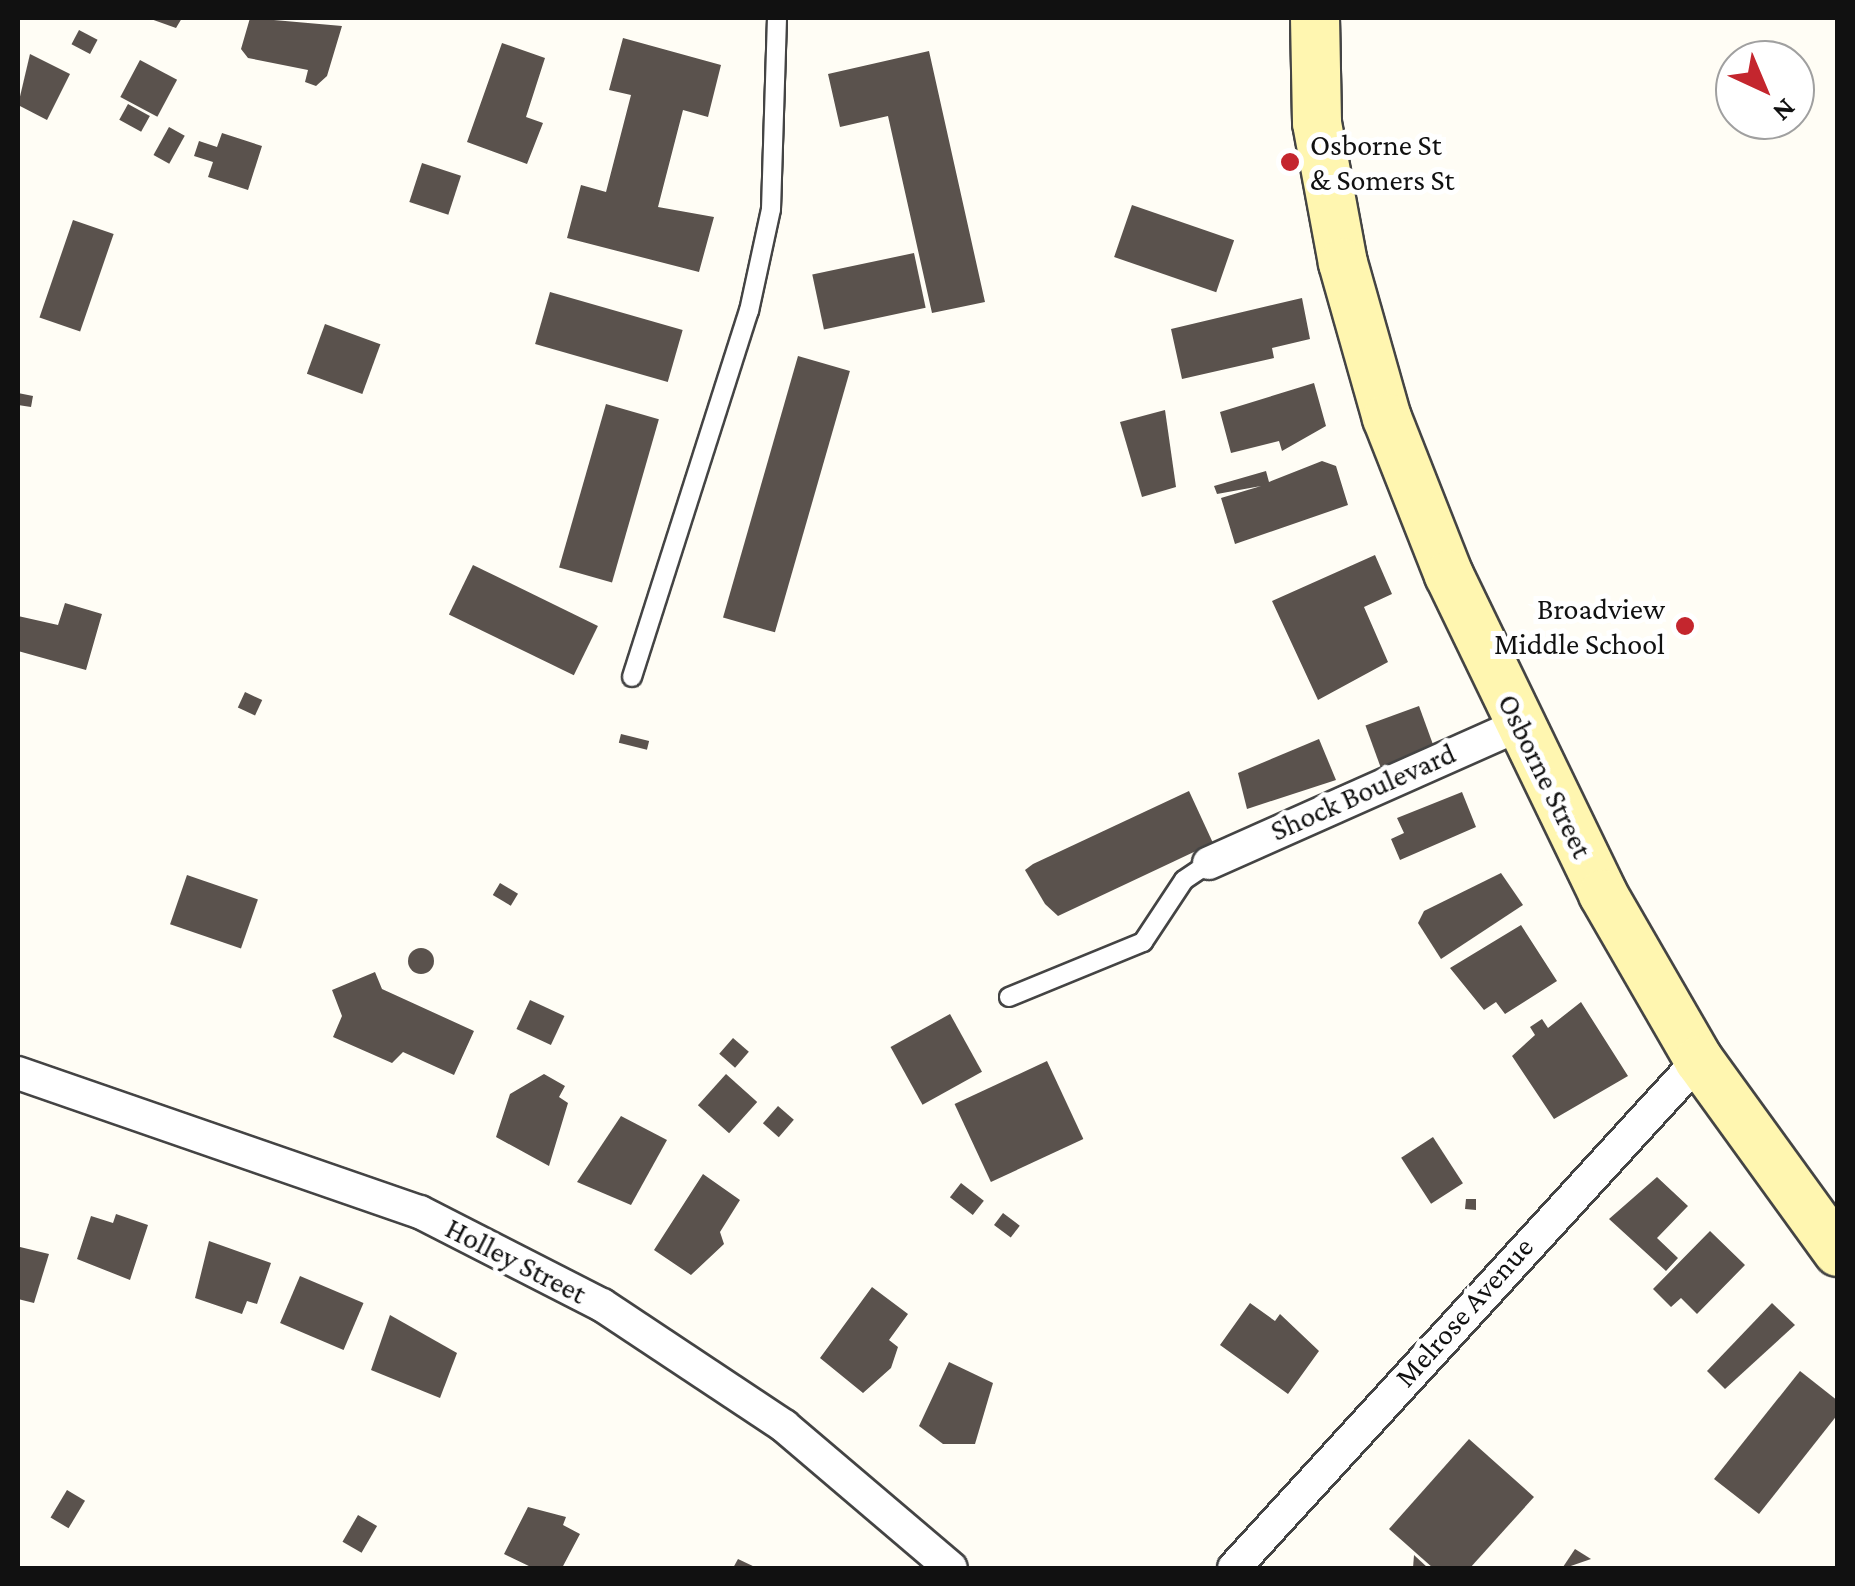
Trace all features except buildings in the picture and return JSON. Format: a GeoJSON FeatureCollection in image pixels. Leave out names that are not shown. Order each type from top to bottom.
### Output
{"type":"FeatureCollection","features":[{"type":"Feature","properties":{"kind":"main road","name":"Osborne Street"},"geometry":{"type":"LineString","coordinates":[[1315,18],[1317,124],[1382,401],[1519,725],[1699,1060],[1838,1252]]}},
{"type":"Feature","properties":{"kind":"street","name":"Shock Boulevard"},"geometry":{"type":"LineString","coordinates":[[1209,863],[1519,725]]}},
{"type":"Feature","properties":{"kind":"street","name":"Melrose Avenue"},"geometry":{"type":"LineString","coordinates":[[1234,1568],[1699,1060]]}},
{"type":"Feature","properties":{"kind":"street","name":"Holley Street"},"geometry":{"type":"LineString","coordinates":[[18,1073],[420,1212],[602,1305],[784,1426],[951,1568]]}},
{"type":"Feature","properties":{"kind":"lane"},"geometry":{"type":"LineString","coordinates":[[632,677],[749,311],[771,210],[777,18]]}},
{"type":"Feature","properties":{"kind":"lane"},"geometry":{"type":"LineString","coordinates":[[1009,997],[1143,942],[1184,880],[1209,863]]}},
{"type":"Feature","properties":{"kind":"place","name":"Osborne St & Somers St"},"geometry":{"type":"Point","coordinates":[1290,162]}},
{"type":"Feature","properties":{"kind":"place","name":"Broadview Middle School"},"geometry":{"type":"Point","coordinates":[1685,626]}}]}
